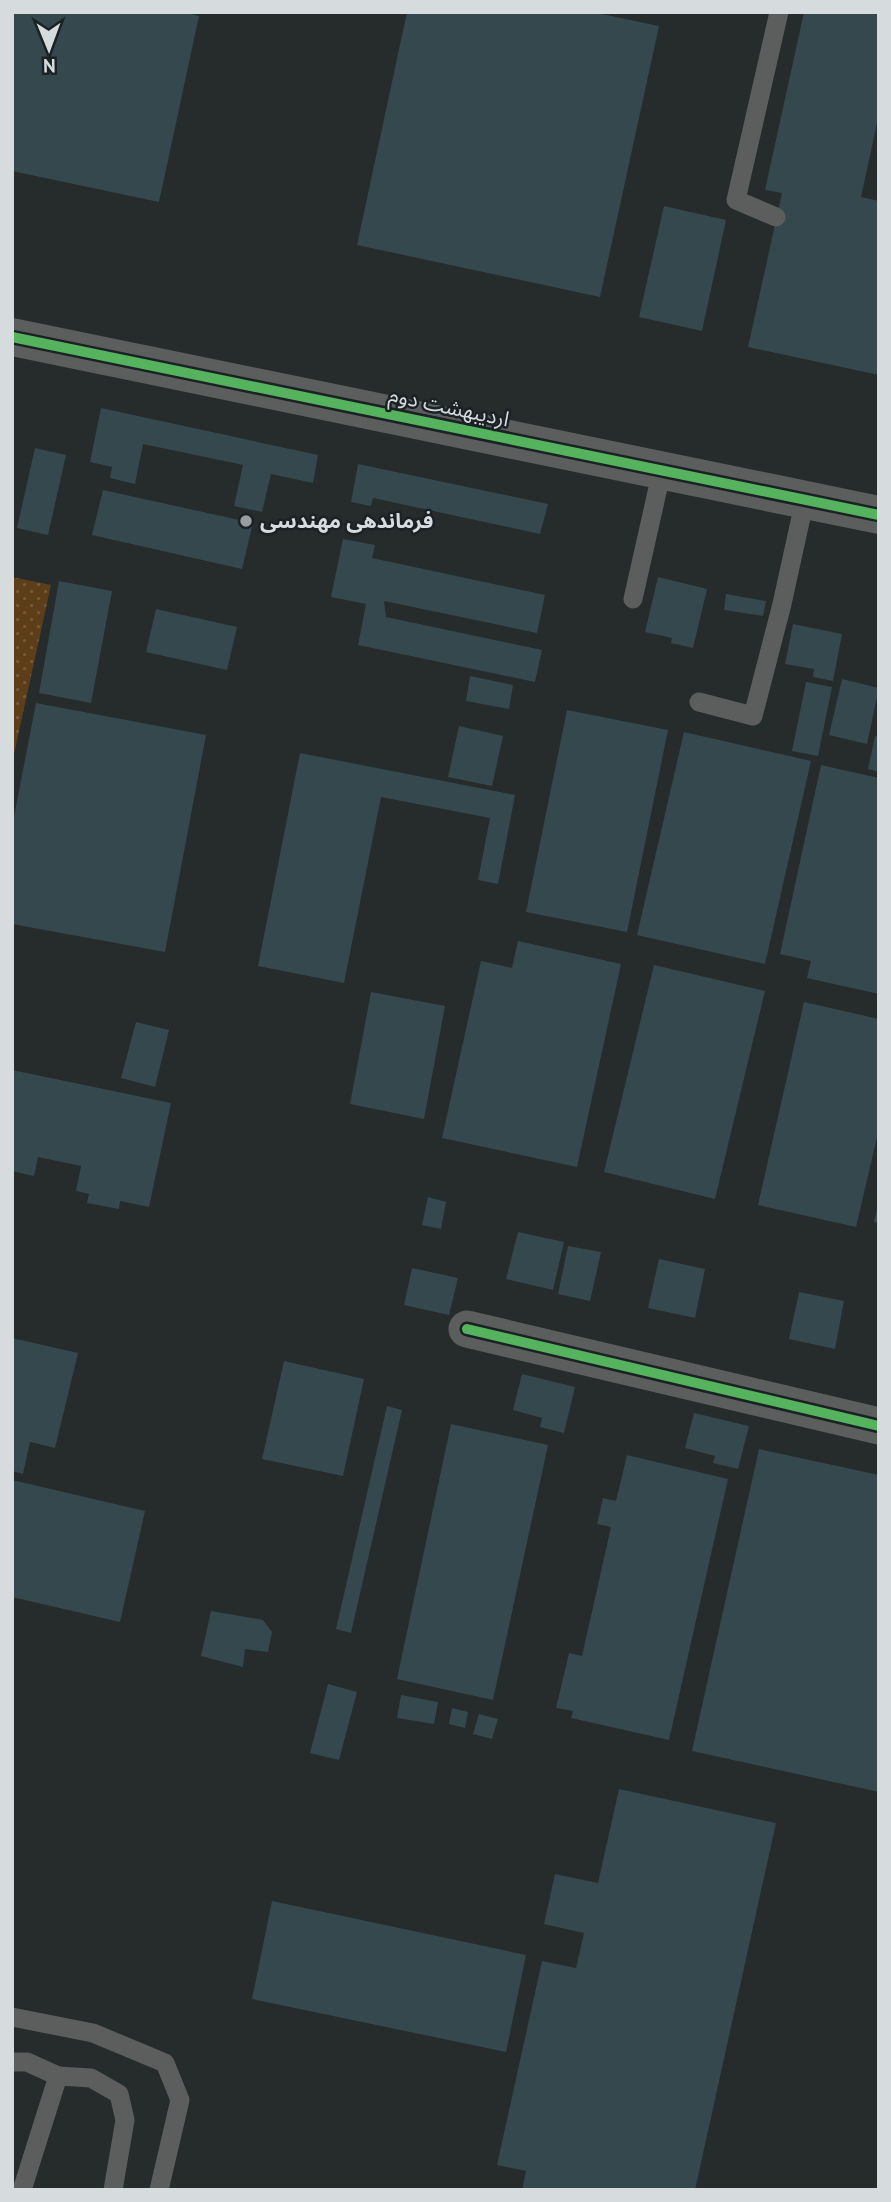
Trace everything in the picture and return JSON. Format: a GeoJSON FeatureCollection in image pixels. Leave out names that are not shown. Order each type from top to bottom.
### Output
{"type":"FeatureCollection","features":[{"type":"Feature","properties":{"kind":"street","name":"اردیبهشت دوم"},"geometry":{"type":"LineString","coordinates":[[12,337],[879,514]]}},
{"type":"Feature","properties":{"kind":"street"},"geometry":{"type":"LineString","coordinates":[[467,1329],[879,1426]]}},
{"type":"Feature","properties":{"kind":"lane"},"geometry":{"type":"LineString","coordinates":[[776,217],[736,200],[779,12]]}},
{"type":"Feature","properties":{"kind":"lane"},"geometry":{"type":"LineString","coordinates":[[633,599],[662,470]]}},
{"type":"Feature","properties":{"kind":"lane"},"geometry":{"type":"LineString","coordinates":[[699,702],[753,716],[782,604],[805,499]]}},
{"type":"Feature","properties":{"kind":"lane"},"geometry":{"type":"LineString","coordinates":[[12,2017],[93,2033],[165,2063],[180,2101],[159,2190]]}},
{"type":"Feature","properties":{"kind":"lane"},"geometry":{"type":"LineString","coordinates":[[12,2062],[27,2062],[58,2076],[91,2078],[119,2094],[125,2120],[113,2190]]}},
{"type":"Feature","properties":{"kind":"lane"},"geometry":{"type":"LineString","coordinates":[[22,2190],[58,2076]]}},
{"type":"Feature","properties":{"kind":"shaded area"},"geometry":{"type":"Polygon","coordinates":[[[12,577],[51,585],[12,763],[12,577]]]}},
{"type":"Feature","properties":{"kind":"building"},"geometry":{"type":"Polygon","coordinates":[[[12,12],[184,12],[199,16],[159,202],[12,171],[12,12]]]}},
{"type":"Feature","properties":{"kind":"building"},"geometry":{"type":"Polygon","coordinates":[[[407,12],[592,12],[659,26],[600,297],[357,245],[407,12]]]}},
{"type":"Feature","properties":{"kind":"building"},"geometry":{"type":"Polygon","coordinates":[[[804,12],[879,12],[879,114],[861,197],[879,201],[879,375],[748,347],[782,193],[765,190],[804,12]]]}},
{"type":"Feature","properties":{"kind":"building"},"geometry":{"type":"Polygon","coordinates":[[[664,206],[726,220],[702,331],[639,317],[664,206]]]}},
{"type":"Feature","properties":{"kind":"building"},"geometry":{"type":"Polygon","coordinates":[[[101,408],[318,455],[313,483],[271,474],[262,512],[234,506],[243,465],[143,444],[135,484],[110,478],[112,467],[90,462],[101,408]]]}},
{"type":"Feature","properties":{"kind":"building"},"geometry":{"type":"Polygon","coordinates":[[[35,448],[66,455],[48,535],[17,528],[35,448]]]}},
{"type":"Feature","properties":{"kind":"building"},"geometry":{"type":"Polygon","coordinates":[[[358,464],[548,504],[540,534],[373,498],[371,506],[351,502],[358,464]]]}},
{"type":"Feature","properties":{"kind":"building"},"geometry":{"type":"Polygon","coordinates":[[[103,490],[253,523],[242,569],[92,535],[103,490]]]}},
{"type":"Feature","properties":{"kind":"building"},"geometry":{"type":"Polygon","coordinates":[[[343,539],[375,545],[372,558],[545,595],[537,633],[384,601],[386,617],[542,650],[535,682],[358,645],[366,604],[331,597],[343,539]]]}},
{"type":"Feature","properties":{"kind":"building"},"geometry":{"type":"Polygon","coordinates":[[[658,577],[707,589],[693,648],[671,643],[672,638],[645,632],[658,577]]]}},
{"type":"Feature","properties":{"kind":"building"},"geometry":{"type":"Polygon","coordinates":[[[59,581],[112,591],[91,703],[39,693],[59,581]]]}},
{"type":"Feature","properties":{"kind":"building"},"geometry":{"type":"Polygon","coordinates":[[[726,594],[766,601],[763,616],[724,610],[726,594]]]}},
{"type":"Feature","properties":{"kind":"building"},"geometry":{"type":"Polygon","coordinates":[[[156,609],[237,627],[227,670],[146,652],[156,609]]]}},
{"type":"Feature","properties":{"kind":"building"},"geometry":{"type":"Polygon","coordinates":[[[793,624],[842,634],[833,681],[813,677],[814,669],[785,664],[793,624]]]}},
{"type":"Feature","properties":{"kind":"building"},"geometry":{"type":"Polygon","coordinates":[[[470,676],[513,685],[509,709],[466,701],[470,676]]]}},
{"type":"Feature","properties":{"kind":"building"},"geometry":{"type":"Polygon","coordinates":[[[842,679],[879,688],[867,744],[829,735],[842,679]]]}},
{"type":"Feature","properties":{"kind":"building"},"geometry":{"type":"Polygon","coordinates":[[[806,682],[832,687],[818,756],[792,751],[806,682]]]}},
{"type":"Feature","properties":{"kind":"building"},"geometry":{"type":"Polygon","coordinates":[[[36,703],[206,735],[165,952],[12,924],[12,827],[36,703]]]}},
{"type":"Feature","properties":{"kind":"building"},"geometry":{"type":"Polygon","coordinates":[[[567,710],[668,730],[627,932],[526,912],[567,710]]]}},
{"type":"Feature","properties":{"kind":"building"},"geometry":{"type":"Polygon","coordinates":[[[459,726],[503,736],[492,786],[448,777],[459,726]]]}},
{"type":"Feature","properties":{"kind":"building"},"geometry":{"type":"Polygon","coordinates":[[[684,732],[811,761],[765,964],[637,935],[684,732]]]}},
{"type":"Feature","properties":{"kind":"building"},"geometry":{"type":"Polygon","coordinates":[[[875,736],[879,737],[879,772],[868,769],[875,736]]]}},
{"type":"Feature","properties":{"kind":"building"},"geometry":{"type":"Polygon","coordinates":[[[300,753],[515,795],[498,884],[478,880],[490,818],[381,797],[344,983],[258,966],[300,753]]]}},
{"type":"Feature","properties":{"kind":"building"},"geometry":{"type":"Polygon","coordinates":[[[821,765],[879,778],[879,994],[807,978],[811,961],[780,954],[821,765]]]}},
{"type":"Feature","properties":{"kind":"building"},"geometry":{"type":"Polygon","coordinates":[[[518,941],[621,964],[577,1167],[442,1138],[481,961],[512,968],[518,941]]]}},
{"type":"Feature","properties":{"kind":"building"},"geometry":{"type":"Polygon","coordinates":[[[654,965],[765,991],[715,1199],[604,1172],[654,965]]]}},
{"type":"Feature","properties":{"kind":"building"},"geometry":{"type":"Polygon","coordinates":[[[371,992],[445,1006],[424,1119],[350,1104],[371,992]]]}},
{"type":"Feature","properties":{"kind":"building"},"geometry":{"type":"Polygon","coordinates":[[[804,1002],[879,1019],[879,1129],[856,1227],[758,1205],[804,1002]]]}},
{"type":"Feature","properties":{"kind":"building"},"geometry":{"type":"Polygon","coordinates":[[[136,1022],[169,1030],[155,1087],[121,1078],[136,1022]]]}},
{"type":"Feature","properties":{"kind":"building"},"geometry":{"type":"Polygon","coordinates":[[[12,1070],[171,1103],[149,1207],[120,1201],[119,1209],[87,1203],[89,1194],[76,1191],[81,1166],[38,1157],[34,1176],[12,1171],[12,1070]]]}},
{"type":"Feature","properties":{"kind":"building"},"geometry":{"type":"Polygon","coordinates":[[[428,1197],[446,1202],[441,1229],[422,1225],[428,1197]]]}},
{"type":"Feature","properties":{"kind":"building"},"geometry":{"type":"Polygon","coordinates":[[[879,1206],[879,1223],[874,1222],[879,1206]]]}},
{"type":"Feature","properties":{"kind":"building"},"geometry":{"type":"Polygon","coordinates":[[[518,1232],[564,1242],[553,1290],[506,1279],[518,1232]]]}},
{"type":"Feature","properties":{"kind":"building"},"geometry":{"type":"Polygon","coordinates":[[[568,1246],[601,1252],[590,1301],[558,1294],[568,1246]]]}},
{"type":"Feature","properties":{"kind":"building"},"geometry":{"type":"Polygon","coordinates":[[[659,1259],[705,1269],[695,1318],[648,1308],[659,1259]]]}},
{"type":"Feature","properties":{"kind":"building"},"geometry":{"type":"Polygon","coordinates":[[[412,1268],[458,1278],[449,1315],[404,1305],[412,1268]]]}},
{"type":"Feature","properties":{"kind":"building"},"geometry":{"type":"Polygon","coordinates":[[[799,1292],[844,1301],[835,1349],[789,1339],[799,1292]]]}},
{"type":"Feature","properties":{"kind":"building"},"geometry":{"type":"Polygon","coordinates":[[[12,1338],[78,1353],[55,1448],[30,1442],[23,1474],[12,1471],[12,1338]]]}},
{"type":"Feature","properties":{"kind":"building"},"geometry":{"type":"Polygon","coordinates":[[[284,1361],[364,1379],[343,1476],[262,1459],[284,1361]]]}},
{"type":"Feature","properties":{"kind":"building"},"geometry":{"type":"Polygon","coordinates":[[[522,1374],[575,1387],[564,1433],[540,1427],[542,1418],[513,1410],[522,1374]]]}},
{"type":"Feature","properties":{"kind":"building"},"geometry":{"type":"Polygon","coordinates":[[[387,1406],[402,1410],[351,1633],[336,1629],[387,1406]]]}},
{"type":"Feature","properties":{"kind":"building"},"geometry":{"type":"Polygon","coordinates":[[[694,1413],[749,1426],[738,1469],[713,1463],[715,1456],[685,1448],[694,1413]]]}},
{"type":"Feature","properties":{"kind":"building"},"geometry":{"type":"Polygon","coordinates":[[[451,1424],[548,1445],[493,1700],[397,1679],[451,1424]]]}},
{"type":"Feature","properties":{"kind":"building"},"geometry":{"type":"Polygon","coordinates":[[[759,1449],[879,1475],[879,1792],[692,1751],[759,1449]]]}},
{"type":"Feature","properties":{"kind":"building"},"geometry":{"type":"Polygon","coordinates":[[[627,1455],[728,1479],[669,1740],[571,1718],[573,1711],[556,1708],[569,1653],[582,1656],[611,1527],[597,1524],[603,1498],[616,1501],[627,1455]]]}},
{"type":"Feature","properties":{"kind":"building"},"geometry":{"type":"Polygon","coordinates":[[[12,1480],[145,1511],[120,1622],[12,1597],[12,1480]]]}},
{"type":"Feature","properties":{"kind":"building"},"geometry":{"type":"Polygon","coordinates":[[[211,1611],[263,1620],[272,1632],[268,1652],[245,1649],[243,1667],[201,1656],[211,1611]]]}},
{"type":"Feature","properties":{"kind":"building"},"geometry":{"type":"Polygon","coordinates":[[[328,1684],[357,1692],[339,1760],[310,1753],[328,1684]]]}},
{"type":"Feature","properties":{"kind":"building"},"geometry":{"type":"Polygon","coordinates":[[[401,1695],[438,1702],[434,1724],[397,1718],[401,1695]]]}},
{"type":"Feature","properties":{"kind":"building"},"geometry":{"type":"Polygon","coordinates":[[[452,1708],[468,1712],[465,1728],[449,1724],[452,1708]]]}},
{"type":"Feature","properties":{"kind":"building"},"geometry":{"type":"Polygon","coordinates":[[[479,1714],[498,1719],[492,1739],[473,1734],[479,1714]]]}},
{"type":"Feature","properties":{"kind":"building"},"geometry":{"type":"Polygon","coordinates":[[[619,1789],[776,1823],[695,2190],[522,2190],[526,2171],[497,2165],[542,1961],[576,1968],[584,1933],[544,1924],[555,1874],[598,1883],[619,1789]]]}},
{"type":"Feature","properties":{"kind":"building"},"geometry":{"type":"Polygon","coordinates":[[[272,1901],[526,1955],[506,2052],[252,1999],[272,1901]]]}},
{"type":"Feature","properties":{"kind":"cycle path"},"geometry":{"type":"LineString","coordinates":[[12,337],[879,515]]}},
{"type":"Feature","properties":{"kind":"cycle path"},"geometry":{"type":"LineString","coordinates":[[467,1329],[879,1426]]}},
{"type":"Feature","properties":{"kind":"place","name":"فرماندهی مهندسی"},"geometry":{"type":"Point","coordinates":[246,521]}}]}
